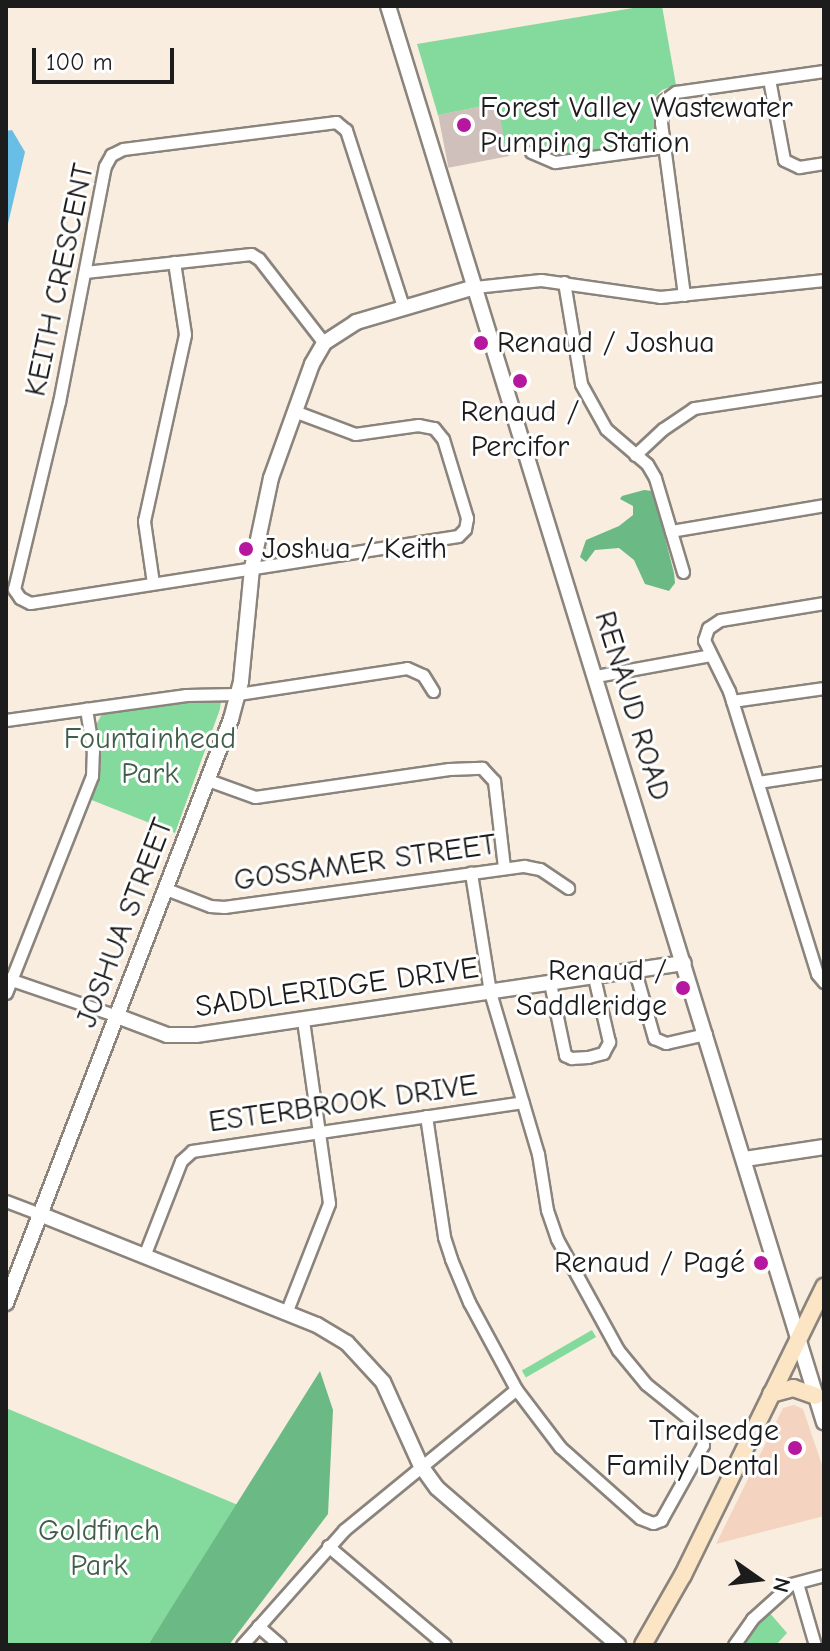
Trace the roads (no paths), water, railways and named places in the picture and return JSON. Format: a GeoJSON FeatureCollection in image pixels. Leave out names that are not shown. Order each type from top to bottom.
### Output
{"type":"FeatureCollection","features":[{"type":"Feature","properties":{"kind":"main road"},"geometry":{"type":"LineString","coordinates":[[643,1645],[683,1575],[824,1287]]}},
{"type":"Feature","properties":{"kind":"main road"},"geometry":{"type":"LineString","coordinates":[[771,1394],[793,1388],[818,1391]]}},
{"type":"Feature","properties":{"kind":"street","name":"RENAUD ROAD"},"geometry":{"type":"LineString","coordinates":[[388,6],[798,1338],[818,1391],[824,1422]]}},
{"type":"Feature","properties":{"kind":"street"},"geometry":{"type":"LineString","coordinates":[[684,295],[660,110],[668,95],[824,71]]}},
{"type":"Feature","properties":{"kind":"street"},"geometry":{"type":"LineString","coordinates":[[769,79],[784,160],[799,167],[824,163]]}},
{"type":"Feature","properties":{"kind":"street","name":"KEITH CRESCENT"},"geometry":{"type":"LineString","coordinates":[[294,411],[355,434],[418,425],[434,428],[443,439],[463,504],[467,518],[465,529],[458,536],[30,603],[20,598],[14,589],[59,402],[105,166],[111,155],[123,149],[336,122],[346,130],[403,306]]}},
{"type":"Feature","properties":{"kind":"street"},"geometry":{"type":"LineString","coordinates":[[531,152],[555,162],[664,147]]}},
{"type":"Feature","properties":{"kind":"street"},"geometry":{"type":"LineString","coordinates":[[85,272],[251,254],[259,259],[324,343],[356,322],[403,306],[475,287],[521,280],[564,282],[639,296],[684,295],[824,280]]}},
{"type":"Feature","properties":{"kind":"street"},"geometry":{"type":"LineString","coordinates":[[153,583],[144,521],[185,334],[174,262]]}},
{"type":"Feature","properties":{"kind":"street"},"geometry":{"type":"LineString","coordinates":[[564,282],[581,384],[606,429],[647,464],[655,478],[683,572]]}},
{"type":"Feature","properties":{"kind":"street","name":"JOSHUA STREET"},"geometry":{"type":"LineString","coordinates":[[6,1303],[208,780],[238,694],[252,568],[276,458],[324,343]]}},
{"type":"Feature","properties":{"kind":"street"},"geometry":{"type":"LineString","coordinates":[[635,455],[663,429],[694,408],[824,388]]}},
{"type":"Feature","properties":{"kind":"street"},"geometry":{"type":"LineString","coordinates":[[671,531],[824,505]]}},
{"type":"Feature","properties":{"kind":"street"},"geometry":{"type":"LineString","coordinates":[[824,603],[720,620],[705,633],[710,655],[732,701],[817,974],[824,982]]}},
{"type":"Feature","properties":{"kind":"street"},"geometry":{"type":"LineString","coordinates":[[596,676],[710,655]]}},
{"type":"Feature","properties":{"kind":"street"},"geometry":{"type":"LineString","coordinates":[[6,720],[186,695],[238,694],[407,668],[423,675],[433,691]]}},
{"type":"Feature","properties":{"kind":"street"},"geometry":{"type":"LineString","coordinates":[[732,701],[824,688]]}},
{"type":"Feature","properties":{"kind":"street"},"geometry":{"type":"LineString","coordinates":[[6,993],[9,978],[92,776],[93,752],[86,709]]}},
{"type":"Feature","properties":{"kind":"street"},"geometry":{"type":"LineString","coordinates":[[208,780],[255,797],[449,769],[482,768],[494,781],[504,867]]}},
{"type":"Feature","properties":{"kind":"street"},"geometry":{"type":"LineString","coordinates":[[758,782],[824,772]]}},
{"type":"Feature","properties":{"kind":"street","name":"GOSSAMER STREET"},"geometry":{"type":"LineString","coordinates":[[166,889],[210,906],[224,907],[504,867],[540,869],[568,888]]}},
{"type":"Feature","properties":{"kind":"street"},"geometry":{"type":"LineString","coordinates":[[426,1116],[444,1237],[451,1259],[469,1302],[516,1389],[560,1447],[640,1518],[646,1522],[661,1520],[703,1445],[701,1433],[692,1421],[646,1384],[618,1350],[557,1239],[547,1210],[538,1154],[490,992],[471,873]]}},
{"type":"Feature","properties":{"kind":"street","name":"SADDLERIDGE DRIVE"},"geometry":{"type":"LineString","coordinates":[[9,978],[181,1037],[684,963]]}},
{"type":"Feature","properties":{"kind":"street"},"geometry":{"type":"LineString","coordinates":[[635,971],[654,1038],[666,1043],[706,1034]]}},
{"type":"Feature","properties":{"kind":"street"},"geometry":{"type":"LineString","coordinates":[[550,983],[565,1055],[571,1058],[588,1057],[603,1053],[609,1042],[594,977]]}},
{"type":"Feature","properties":{"kind":"street"},"geometry":{"type":"LineString","coordinates":[[286,1313],[329,1203],[303,1021]]}},
{"type":"Feature","properties":{"kind":"street","name":"ESTERBROOK DRIVE"},"geometry":{"type":"LineString","coordinates":[[144,1256],[184,1155],[319,1131],[522,1102]]}},
{"type":"Feature","properties":{"kind":"street"},"geometry":{"type":"LineString","coordinates":[[745,1159],[824,1147]]}},
{"type":"Feature","properties":{"kind":"street"},"geometry":{"type":"LineString","coordinates":[[6,1201],[327,1330],[367,1361],[391,1394],[421,1466],[455,1507],[618,1645]]}},
{"type":"Feature","properties":{"kind":"street"},"geometry":{"type":"LineString","coordinates":[[242,1645],[328,1546],[516,1389]]}},
{"type":"Feature","properties":{"kind":"street"},"geometry":{"type":"LineString","coordinates":[[328,1546],[445,1645]]}},
{"type":"Feature","properties":{"kind":"street"},"geometry":{"type":"LineString","coordinates":[[734,1645],[752,1619],[797,1583],[824,1575]]}},
{"type":"Feature","properties":{"kind":"street"},"geometry":{"type":"LineString","coordinates":[[797,1583],[815,1645]]}},
{"type":"Feature","properties":{"kind":"street"},"geometry":{"type":"LineString","coordinates":[[258,1626],[280,1645]]}},
{"type":"Feature","properties":{"kind":"water"},"geometry":{"type":"Polygon","coordinates":[[[12,130],[25,152],[6,232],[6,131],[12,130]]]}},
{"type":"Feature","properties":{"kind":"waterway"},"geometry":{"type":"LineString","coordinates":[[667,6],[677,6]]}},
{"type":"Feature","properties":{"kind":"place","name":"Forest Valley Wastewater Pumping Station"},"geometry":{"type":"Point","coordinates":[464,125]}},
{"type":"Feature","properties":{"kind":"place","name":"Renaud / Joshua"},"geometry":{"type":"Point","coordinates":[481,343]}},
{"type":"Feature","properties":{"kind":"place","name":"Renaud / Percifor"},"geometry":{"type":"Point","coordinates":[520,381]}},
{"type":"Feature","properties":{"kind":"place","name":"Joshua / Keith"},"geometry":{"type":"Point","coordinates":[246,549]}},
{"type":"Feature","properties":{"kind":"place","name":"Renaud / Saddleridge"},"geometry":{"type":"Point","coordinates":[683,988]}},
{"type":"Feature","properties":{"kind":"place","name":"Renaud / Pagé"},"geometry":{"type":"Point","coordinates":[761,1263]}},
{"type":"Feature","properties":{"kind":"place","name":"Trailsedge Family Dental"},"geometry":{"type":"Point","coordinates":[795,1448]}},
{"type":"Feature","properties":{"kind":"park label","name":"Fountainhead Park"},"geometry":{"type":"Point","coordinates":[150,756]}},
{"type":"Feature","properties":{"kind":"park label","name":"Goldfinch Park"},"geometry":{"type":"Point","coordinates":[99,1548]}}]}
